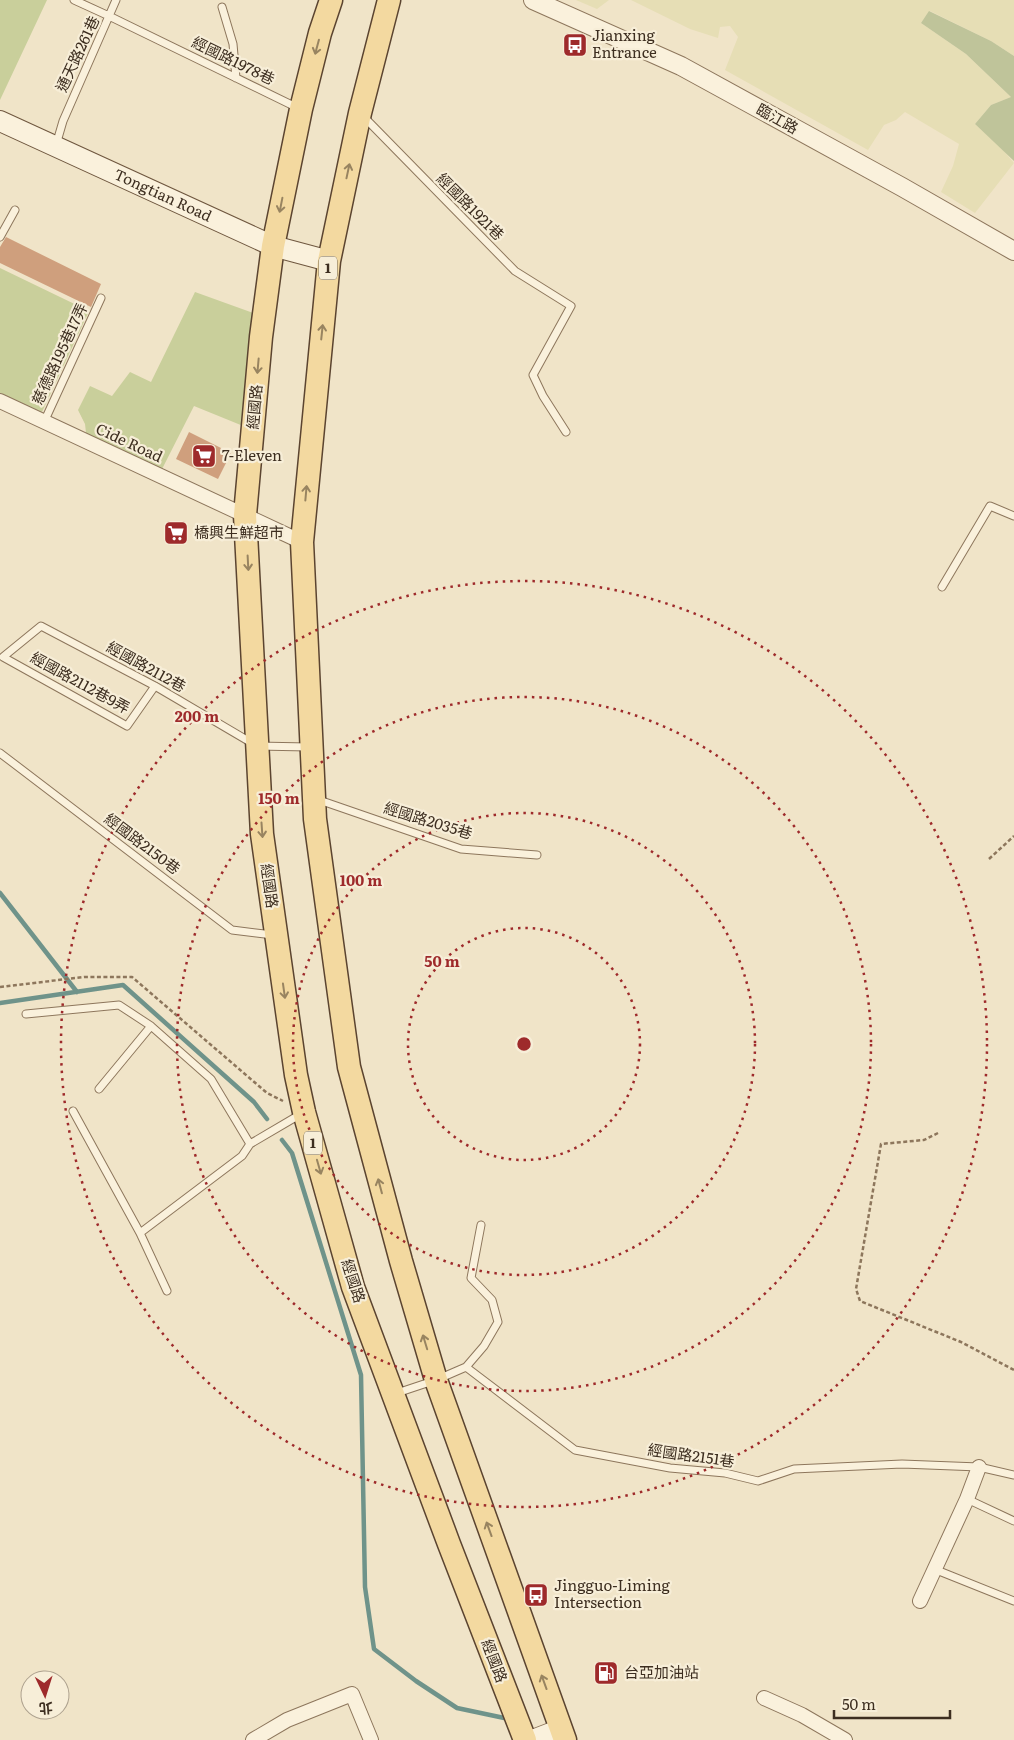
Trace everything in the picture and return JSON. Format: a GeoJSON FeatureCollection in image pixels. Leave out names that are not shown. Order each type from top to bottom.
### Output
{"type":"FeatureCollection","features":[{"type":"Feature","properties":{"kind":"main road","name":"經國路"},"geometry":{"type":"LineString","coordinates":[[331,0],[320,33],[301,109],[273,246],[261,337],[245,514],[262,834],[296,1075],[304,1112],[353,1287],[448,1544],[525,1740]]}},
{"type":"Feature","properties":{"kind":"main road","name":"1"},"geometry":{"type":"LineString","coordinates":[[389,0],[360,113],[329,261],[302,542],[315,819],[349,1067],[400,1261],[436,1380],[563,1734]]}},
{"type":"Feature","properties":{"kind":"main road","name":"Tongtian Road"},"geometry":{"type":"LineString","coordinates":[[0,121],[273,246],[329,261]]}},
{"type":"Feature","properties":{"kind":"street","name":"臨江路"},"geometry":{"type":"LineString","coordinates":[[533,0],[681,66],[902,187],[1014,251]]}},
{"type":"Feature","properties":{"kind":"street","name":"Cide Road"},"geometry":{"type":"LineString","coordinates":[[0,401],[302,542]]}},
{"type":"Feature","properties":{"kind":"street"},"geometry":{"type":"LineString","coordinates":[[920,1601],[967,1499],[979,1468]]}},
{"type":"Feature","properties":{"kind":"street"},"geometry":{"type":"LineString","coordinates":[[253,1740],[287,1720],[352,1694],[370,1740]]}},
{"type":"Feature","properties":{"kind":"street"},"geometry":{"type":"LineString","coordinates":[[764,1698],[802,1715],[845,1740]]}},
{"type":"Feature","properties":{"kind":"street"},"geometry":{"type":"LineString","coordinates":[[530,1740],[563,1734]]}},
{"type":"Feature","properties":{"kind":"lane"},"geometry":{"type":"LineString","coordinates":[[74,0],[109,16],[116,0]]}},
{"type":"Feature","properties":{"kind":"lane"},"geometry":{"type":"LineString","coordinates":[[222,7],[233,44],[236,78]]}},
{"type":"Feature","properties":{"kind":"lane","name":"通天路261巷"},"geometry":{"type":"LineString","coordinates":[[56,148],[62,120],[109,16],[154,37]]}},
{"type":"Feature","properties":{"kind":"lane","name":"經國路1978巷"},"geometry":{"type":"LineString","coordinates":[[154,37],[301,109]]}},
{"type":"Feature","properties":{"kind":"lane","name":"經國路1921巷"},"geometry":{"type":"LineString","coordinates":[[360,113],[515,271],[572,306],[533,376],[543,396],[566,432]]}},
{"type":"Feature","properties":{"kind":"lane"},"geometry":{"type":"LineString","coordinates":[[0,237],[15,210]]}},
{"type":"Feature","properties":{"kind":"lane","name":"慈德路195巷17弄"},"geometry":{"type":"LineString","coordinates":[[44,422],[101,298]]}},
{"type":"Feature","properties":{"kind":"lane"},"geometry":{"type":"LineString","coordinates":[[942,587],[990,506],[1014,516]]}},
{"type":"Feature","properties":{"kind":"lane","name":"經國路2112巷"},"geometry":{"type":"LineString","coordinates":[[3,657],[41,626],[155,686],[257,746],[311,747]]}},
{"type":"Feature","properties":{"kind":"lane","name":"經國路2112巷9弄"},"geometry":{"type":"LineString","coordinates":[[3,657],[127,726],[155,686]]}},
{"type":"Feature","properties":{"kind":"lane","name":"經國路2150巷"},"geometry":{"type":"LineString","coordinates":[[0,754],[232,930],[276,935]]}},
{"type":"Feature","properties":{"kind":"lane","name":"經國路2035巷"},"geometry":{"type":"LineString","coordinates":[[314,798],[461,849],[537,855]]}},
{"type":"Feature","properties":{"kind":"lane"},"geometry":{"type":"LineString","coordinates":[[26,1014],[119,1005],[151,1026],[211,1078],[250,1144]]}},
{"type":"Feature","properties":{"kind":"lane"},"geometry":{"type":"LineString","coordinates":[[99,1089],[151,1026]]}},
{"type":"Feature","properties":{"kind":"lane"},"geometry":{"type":"LineString","coordinates":[[73,1111],[140,1233],[167,1291]]}},
{"type":"Feature","properties":{"kind":"lane"},"geometry":{"type":"LineString","coordinates":[[140,1233],[242,1156],[250,1144],[304,1112]]}},
{"type":"Feature","properties":{"kind":"lane"},"geometry":{"type":"LineString","coordinates":[[394,1394],[436,1380],[466,1367],[484,1346],[498,1322],[492,1300],[471,1278],[480,1225]]}},
{"type":"Feature","properties":{"kind":"lane","name":"經國路2151巷"},"geometry":{"type":"LineString","coordinates":[[466,1367],[575,1450],[670,1468],[725,1474],[758,1481],[794,1469],[902,1464],[979,1468],[1014,1475]]}},
{"type":"Feature","properties":{"kind":"lane"},"geometry":{"type":"LineString","coordinates":[[967,1499],[1014,1521]]}},
{"type":"Feature","properties":{"kind":"lane"},"geometry":{"type":"LineString","coordinates":[[934,1569],[1014,1601]]}},
{"type":"Feature","properties":{"kind":"path"},"geometry":{"type":"LineString","coordinates":[[989,859],[1014,836]]}},
{"type":"Feature","properties":{"kind":"path"},"geometry":{"type":"LineString","coordinates":[[938,1133],[924,1140],[881,1144],[856,1289],[860,1302],[961,1342],[1014,1370]]}},
{"type":"Feature","properties":{"kind":"shaded area"},"geometry":{"type":"Polygon","coordinates":[[[576,0],[609,0],[597,9],[576,0]]]}},
{"type":"Feature","properties":{"kind":"shaded area"},"geometry":{"type":"Polygon","coordinates":[[[631,0],[1014,0],[1014,56],[991,41],[930,11],[921,23],[966,54],[1011,97],[991,105],[975,124],[1014,163],[975,213],[941,192],[953,166],[959,144],[905,112],[896,120],[884,125],[868,150],[725,70],[738,37],[730,26],[720,27],[718,38],[690,29],[631,0]]]}},
{"type":"Feature","properties":{"kind":"green space"},"geometry":{"type":"Polygon","coordinates":[[[0,0],[47,0],[0,100],[0,0]]]}},
{"type":"Feature","properties":{"kind":"green space"},"geometry":{"type":"Polygon","coordinates":[[[929,11],[991,41],[1014,56],[1014,161],[975,124],[991,105],[1011,97],[966,54],[921,23],[929,11]]]}},
{"type":"Feature","properties":{"kind":"green space"},"geometry":{"type":"Polygon","coordinates":[[[0,268],[89,311],[42,412],[0,393],[0,268]]]}},
{"type":"Feature","properties":{"kind":"green space"},"geometry":{"type":"Polygon","coordinates":[[[195,292],[264,317],[253,430],[194,406],[159,475],[87,442],[85,424],[78,410],[90,386],[112,396],[130,372],[151,382],[195,292]]]}},
{"type":"Feature","properties":{"kind":"building"},"geometry":{"type":"Polygon","coordinates":[[[6,237],[101,284],[91,307],[0,263],[0,247],[6,237]]]}},
{"type":"Feature","properties":{"kind":"building","name":"7-Eleven"},"geometry":{"type":"Polygon","coordinates":[[[189,432],[231,453],[218,479],[176,459],[189,432]]]}},
{"type":"Feature","properties":{"kind":"waterway"},"geometry":{"type":"LineString","coordinates":[[0,893],[77,992]]}},
{"type":"Feature","properties":{"kind":"waterway"},"geometry":{"type":"LineString","coordinates":[[0,1003],[123,985],[254,1102],[267,1119]]}},
{"type":"Feature","properties":{"kind":"waterway"},"geometry":{"type":"LineString","coordinates":[[282,1140],[292,1153],[361,1375],[365,1587],[374,1649],[416,1681],[457,1708],[509,1719]]}},
{"type":"Feature","properties":{"kind":"place","name":"Jianxing Entrance"},"geometry":{"type":"Point","coordinates":[575,45]}},
{"type":"Feature","properties":{"kind":"place","name":"7-Eleven"},"geometry":{"type":"Point","coordinates":[204,456]}},
{"type":"Feature","properties":{"kind":"place","name":"橋興生鮮超市"},"geometry":{"type":"Point","coordinates":[176,533]}},
{"type":"Feature","properties":{"kind":"place","name":"Jingguo-Liming Intersection"},"geometry":{"type":"Point","coordinates":[536,1595]}},
{"type":"Feature","properties":{"kind":"place","name":"台亞加油站"},"geometry":{"type":"Point","coordinates":[606,1673]}}]}
